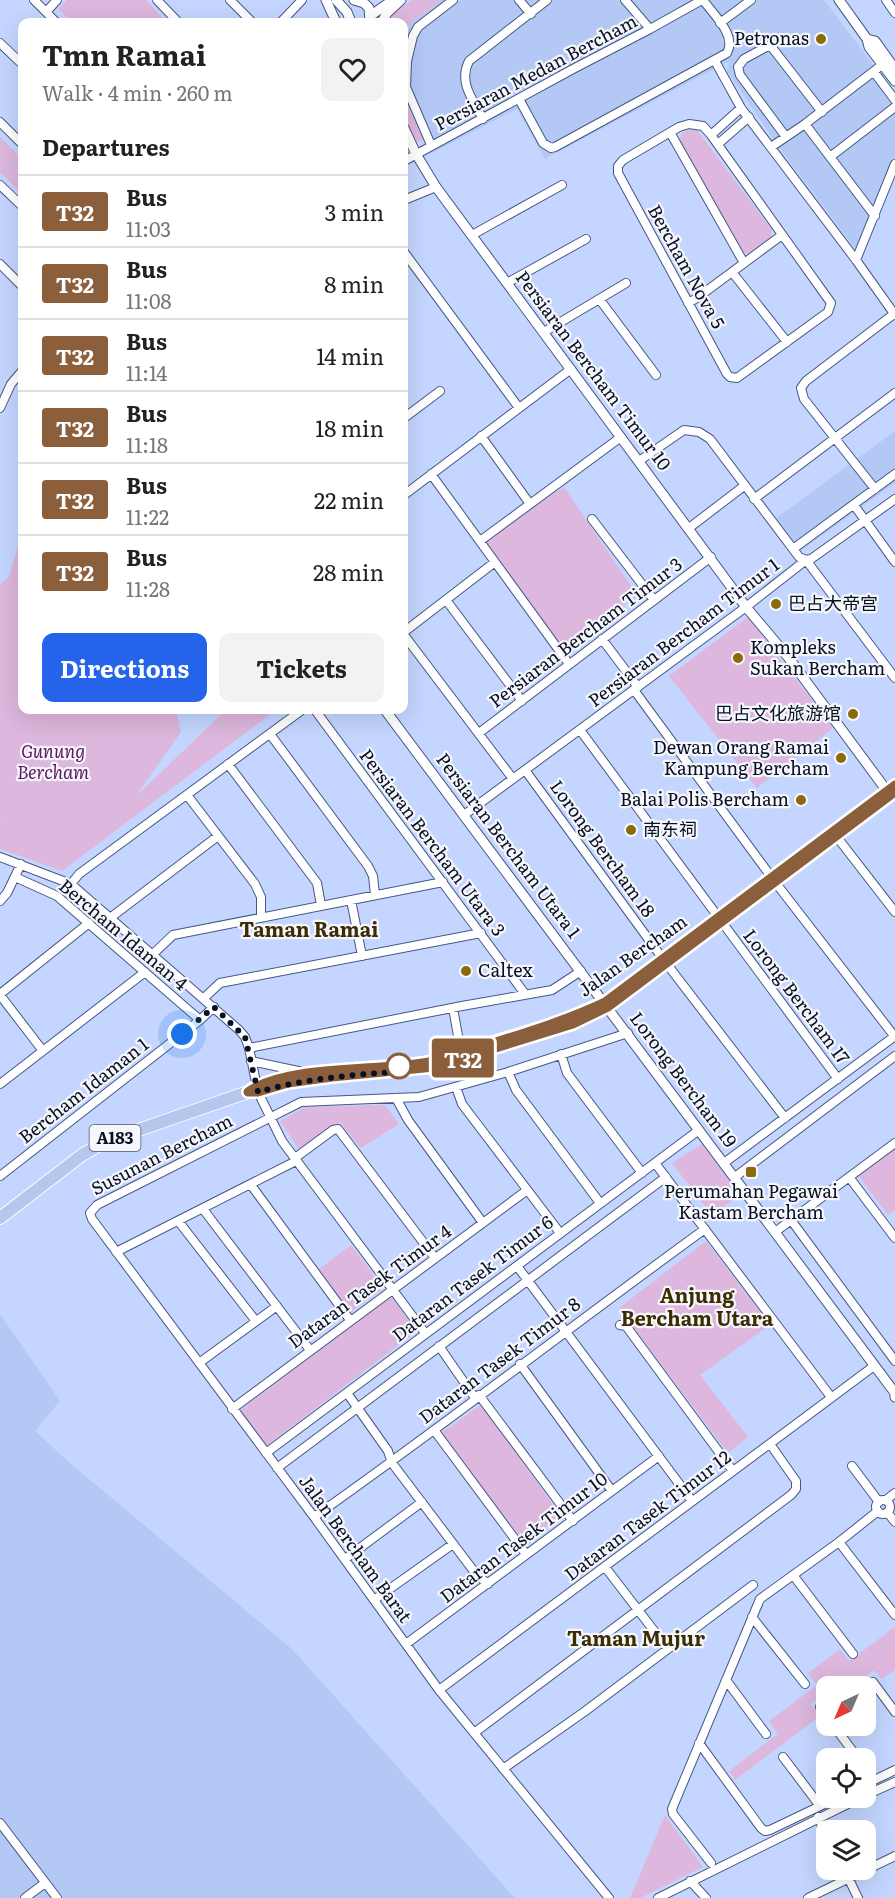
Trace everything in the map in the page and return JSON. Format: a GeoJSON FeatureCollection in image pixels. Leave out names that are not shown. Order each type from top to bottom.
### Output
{"type":"FeatureCollection","features":[{"type":"Feature","properties":{"kind":"main road","name":"Jalan Bercham"},"geometry":{"type":"LineString","coordinates":[[254,1090],[332,1077],[427,1069],[607,1004],[893,791]]}},
{"type":"Feature","properties":{"kind":"main road","name":"Jalan Bercham"},"geometry":{"type":"LineString","coordinates":[[0,1218],[75,1160],[104,1142],[308,1073],[425,1063],[462,1056]]}},
{"type":"Feature","properties":{"kind":"street"},"geometry":{"type":"LineString","coordinates":[[34,0],[52,18]]}},
{"type":"Feature","properties":{"kind":"street"},"geometry":{"type":"LineString","coordinates":[[46,12],[57,0]]}},
{"type":"Feature","properties":{"kind":"street"},"geometry":{"type":"LineString","coordinates":[[157,0],[174,18]]}},
{"type":"Feature","properties":{"kind":"street"},"geometry":{"type":"LineString","coordinates":[[230,0],[248,18]]}},
{"type":"Feature","properties":{"kind":"street"},"geometry":{"type":"LineString","coordinates":[[285,18],[302,0]]}},
{"type":"Feature","properties":{"kind":"street"},"geometry":{"type":"LineString","coordinates":[[326,0],[334,18]]}},
{"type":"Feature","properties":{"kind":"street"},"geometry":{"type":"LineString","coordinates":[[336,0],[347,18]]}},
{"type":"Feature","properties":{"kind":"street"},"geometry":{"type":"LineString","coordinates":[[370,18],[393,0]]}},
{"type":"Feature","properties":{"kind":"street"},"geometry":{"type":"LineString","coordinates":[[384,18],[401,0]]}},
{"type":"Feature","properties":{"kind":"street"},"geometry":{"type":"LineString","coordinates":[[408,57],[413,36],[418,27],[453,0]]}},
{"type":"Feature","properties":{"kind":"street"},"geometry":{"type":"LineString","coordinates":[[519,0],[531,14]]}},
{"type":"Feature","properties":{"kind":"street"},"geometry":{"type":"LineString","coordinates":[[483,119],[465,84],[465,69],[469,61],[547,0]]}},
{"type":"Feature","properties":{"kind":"street"},"geometry":{"type":"LineString","coordinates":[[625,0],[650,29]]}},
{"type":"Feature","properties":{"kind":"street"},"geometry":{"type":"LineString","coordinates":[[519,99],[543,143],[550,148],[715,61],[727,53],[730,45],[720,23],[702,0]]}},
{"type":"Feature","properties":{"kind":"street","name":"Persiaran Medan Bercham"},"geometry":{"type":"LineString","coordinates":[[408,159],[702,0]]}},
{"type":"Feature","properties":{"kind":"street"},"geometry":{"type":"LineString","coordinates":[[720,23],[751,0]]}},
{"type":"Feature","properties":{"kind":"street"},"geometry":{"type":"LineString","coordinates":[[839,0],[867,39],[869,47],[895,81]]}},
{"type":"Feature","properties":{"kind":"street"},"geometry":{"type":"LineString","coordinates":[[885,0],[895,13]]}},
{"type":"Feature","properties":{"kind":"street"},"geometry":{"type":"LineString","coordinates":[[347,18],[350,5],[359,1],[369,8],[368,18]]}},
{"type":"Feature","properties":{"kind":"street"},"geometry":{"type":"LineString","coordinates":[[867,39],[874,41],[895,69]]}},
{"type":"Feature","properties":{"kind":"street"},"geometry":{"type":"LineString","coordinates":[[0,43],[18,60]]}},
{"type":"Feature","properties":{"kind":"street"},"geometry":{"type":"LineString","coordinates":[[786,137],[740,75],[738,67],[744,59],[767,45],[771,45],[822,112]]}},
{"type":"Feature","properties":{"kind":"street"},"geometry":{"type":"LineString","coordinates":[[715,61],[741,108],[856,260],[894,315],[802,385],[801,393],[875,489]]}},
{"type":"Feature","properties":{"kind":"street"},"geometry":{"type":"LineString","coordinates":[[771,147],[806,124],[882,65]]}},
{"type":"Feature","properties":{"kind":"street"},"geometry":{"type":"LineString","coordinates":[[874,72],[895,100]]}},
{"type":"Feature","properties":{"kind":"street"},"geometry":{"type":"LineString","coordinates":[[408,93],[431,145]]}},
{"type":"Feature","properties":{"kind":"street"},"geometry":{"type":"LineString","coordinates":[[830,157],[895,107]]}},
{"type":"Feature","properties":{"kind":"street"},"geometry":{"type":"LineString","coordinates":[[711,135],[741,108]]}},
{"type":"Feature","properties":{"kind":"street"},"geometry":{"type":"LineString","coordinates":[[718,144],[749,117]]}},
{"type":"Feature","properties":{"kind":"street"},"geometry":{"type":"LineString","coordinates":[[0,122],[18,140]]}},
{"type":"Feature","properties":{"kind":"street"},"geometry":{"type":"LineString","coordinates":[[732,272],[786,342],[828,312],[831,306],[711,135],[703,126],[696,124],[679,128],[671,134],[744,263]]}},
{"type":"Feature","properties":{"kind":"street"},"geometry":{"type":"LineString","coordinates":[[806,124],[875,216]]}},
{"type":"Feature","properties":{"kind":"street","name":"Bercham Nova 5"},"geometry":{"type":"LineString","coordinates":[[671,134],[623,160],[618,166],[618,173],[688,303],[728,374],[734,378],[740,377],[786,342]]}},
{"type":"Feature","properties":{"kind":"street","name":"Persiaran Bercham Timur 10"},"geometry":{"type":"LineString","coordinates":[[408,137],[436,187],[746,607],[893,791]]}},
{"type":"Feature","properties":{"kind":"street"},"geometry":{"type":"LineString","coordinates":[[856,260],[895,164]]}},
{"type":"Feature","properties":{"kind":"street"},"geometry":{"type":"LineString","coordinates":[[0,184],[18,202]]}},
{"type":"Feature","properties":{"kind":"street"},"geometry":{"type":"LineString","coordinates":[[472,235],[562,185]]}},
{"type":"Feature","properties":{"kind":"street"},"geometry":{"type":"LineString","coordinates":[[408,198],[436,187]]}},
{"type":"Feature","properties":{"kind":"street"},"geometry":{"type":"LineString","coordinates":[[688,303],[782,235]]}},
{"type":"Feature","properties":{"kind":"street"},"geometry":{"type":"LineString","coordinates":[[507,283],[586,238]]}},
{"type":"Feature","properties":{"kind":"street"},"geometry":{"type":"LineString","coordinates":[[408,257],[519,408]]}},
{"type":"Feature","properties":{"kind":"street"},"geometry":{"type":"LineString","coordinates":[[0,264],[18,282]]}},
{"type":"Feature","properties":{"kind":"street"},"geometry":{"type":"LineString","coordinates":[[544,332],[627,283]]}},
{"type":"Feature","properties":{"kind":"street"},"geometry":{"type":"LineString","coordinates":[[600,300],[656,375]]}},
{"type":"Feature","properties":{"kind":"street"},"geometry":{"type":"LineString","coordinates":[[408,489],[570,369]]}},
{"type":"Feature","properties":{"kind":"street"},"geometry":{"type":"LineString","coordinates":[[0,408],[11,384],[18,376]]}},
{"type":"Feature","properties":{"kind":"street"},"geometry":{"type":"LineString","coordinates":[[408,415],[440,391]]}},
{"type":"Feature","properties":{"kind":"street"},"geometry":{"type":"LineString","coordinates":[[754,498],[895,393]]}},
{"type":"Feature","properties":{"kind":"street"},"geometry":{"type":"LineString","coordinates":[[639,460],[684,430],[699,432],[710,439],[793,549]]}},
{"type":"Feature","properties":{"kind":"street"},"geometry":{"type":"LineString","coordinates":[[481,436],[530,504]]}},
{"type":"Feature","properties":{"kind":"street"},"geometry":{"type":"LineString","coordinates":[[480,541],[621,437]]}},
{"type":"Feature","properties":{"kind":"street"},"geometry":{"type":"LineString","coordinates":[[431,474],[569,664]]}},
{"type":"Feature","properties":{"kind":"street","name":"Persiaran Bercham Timur 1"},"geometry":{"type":"LineString","coordinates":[[464,815],[746,607],[806,560],[793,549],[895,474]]}},
{"type":"Feature","properties":{"kind":"street"},"geometry":{"type":"LineString","coordinates":[[688,528],[744,486]]}},
{"type":"Feature","properties":{"kind":"street"},"geometry":{"type":"LineString","coordinates":[[806,560],[812,560],[895,499]]}},
{"type":"Feature","properties":{"kind":"street"},"geometry":{"type":"LineString","coordinates":[[854,505],[895,562]]}},
{"type":"Feature","properties":{"kind":"street"},"geometry":{"type":"LineString","coordinates":[[592,519],[654,600]]}},
{"type":"Feature","properties":{"kind":"street","name":"Persiaran Bercham Timur 3"},"geometry":{"type":"LineString","coordinates":[[479,733],[711,557]]}},
{"type":"Feature","properties":{"kind":"street"},"geometry":{"type":"LineString","coordinates":[[806,560],[895,678]]}},
{"type":"Feature","properties":{"kind":"street"},"geometry":{"type":"LineString","coordinates":[[408,631],[495,562]]}},
{"type":"Feature","properties":{"kind":"street"},"geometry":{"type":"LineString","coordinates":[[446,600],[522,701]]}},
{"type":"Feature","properties":{"kind":"street"},"geometry":{"type":"LineString","coordinates":[[408,639],[513,779]]}},
{"type":"Feature","properties":{"kind":"street"},"geometry":{"type":"LineString","coordinates":[[602,639],[774,880],[895,1037],[724,1163]]}},
{"type":"Feature","properties":{"kind":"street"},"geometry":{"type":"LineString","coordinates":[[71,885],[80,874],[297,714]]}},
{"type":"Feature","properties":{"kind":"street","name":"Persiaran Bercham Utara 3"},"geometry":{"type":"LineString","coordinates":[[318,714],[525,994]]}},
{"type":"Feature","properties":{"kind":"street","name":"Persiaran Bercham Utara 1"},"geometry":{"type":"LineString","coordinates":[[388,714],[607,1004]]}},
{"type":"Feature","properties":{"kind":"street","name":"Lorong Bercham 17"},"geometry":{"type":"LineString","coordinates":[[580,730],[838,1079]]}},
{"type":"Feature","properties":{"kind":"street"},"geometry":{"type":"LineString","coordinates":[[270,734],[368,866],[373,876],[375,895]]}},
{"type":"Feature","properties":{"kind":"street"},"geometry":{"type":"LineString","coordinates":[[228,764],[317,883],[321,905]]}},
{"type":"Feature","properties":{"kind":"street","name":"Lorong Bercham 18"},"geometry":{"type":"LineString","coordinates":[[525,770],[665,961],[785,1118]]}},
{"type":"Feature","properties":{"kind":"street"},"geometry":{"type":"LineString","coordinates":[[187,795],[255,884],[261,897],[261,916]]}},
{"type":"Feature","properties":{"kind":"street"},"geometry":{"type":"LineString","coordinates":[[835,834],[895,912]]}},
{"type":"Feature","properties":{"kind":"street"},"geometry":{"type":"LineString","coordinates":[[110,918],[218,836]]}},
{"type":"Feature","properties":{"kind":"street"},"geometry":{"type":"LineString","coordinates":[[0,857],[71,885],[239,1030],[245,1037],[249,1048],[254,1090],[276,1131],[295,1160],[425,1333]]}},
{"type":"Feature","properties":{"kind":"street"},"geometry":{"type":"LineString","coordinates":[[0,901],[7,893],[21,864]]}},
{"type":"Feature","properties":{"kind":"street","name":"Bercham Idaman 4"},"geometry":{"type":"LineString","coordinates":[[15,877],[57,896],[200,1020]]}},
{"type":"Feature","properties":{"kind":"street"},"geometry":{"type":"LineString","coordinates":[[153,954],[173,935],[442,882]]}},
{"type":"Feature","properties":{"kind":"street"},"geometry":{"type":"LineString","coordinates":[[351,900],[362,956]]}},
{"type":"Feature","properties":{"kind":"street"},"geometry":{"type":"LineString","coordinates":[[43,1051],[0,994],[89,923]]}},
{"type":"Feature","properties":{"kind":"street"},"geometry":{"type":"LineString","coordinates":[[204,998],[220,983],[481,933]]}},
{"type":"Feature","properties":{"kind":"street"},"geometry":{"type":"LineString","coordinates":[[249,1048],[552,990],[581,971]]}},
{"type":"Feature","properties":{"kind":"street"},"geometry":{"type":"LineString","coordinates":[[0,1084],[145,972]]}},
{"type":"Feature","properties":{"kind":"street","name":"Lorong Bercham 19"},"geometry":{"type":"LineString","coordinates":[[607,1004],[895,1395]]}},
{"type":"Feature","properties":{"kind":"street","name":"Bercham Idaman 1"},"geometry":{"type":"LineString","coordinates":[[0,1176],[214,1007]]}},
{"type":"Feature","properties":{"kind":"street"},"geometry":{"type":"LineString","coordinates":[[453,1008],[462,1056]]}},
{"type":"Feature","properties":{"kind":"street","name":"Susunan Bercham"},"geometry":{"type":"LineString","coordinates":[[91,1210],[301,1102],[419,1097],[508,1072],[628,1033]]}},
{"type":"Feature","properties":{"kind":"street"},"geometry":{"type":"LineString","coordinates":[[561,1054],[567,1073],[642,1173]]}},
{"type":"Feature","properties":{"kind":"street"},"geometry":{"type":"LineString","coordinates":[[735,1178],[895,1056]]}},
{"type":"Feature","properties":{"kind":"street"},"geometry":{"type":"LineString","coordinates":[[251,1061],[308,1073]]}},
{"type":"Feature","properties":{"kind":"street"},"geometry":{"type":"LineString","coordinates":[[508,1072],[516,1090],[600,1203]]}},
{"type":"Feature","properties":{"kind":"street"},"geometry":{"type":"LineString","coordinates":[[456,1087],[462,1104],[560,1233]]}},
{"type":"Feature","properties":{"kind":"street"},"geometry":{"type":"LineString","coordinates":[[396,1098],[408,1120],[483,1223]]}},
{"type":"Feature","properties":{"kind":"street"},"geometry":{"type":"LineString","coordinates":[[116,1252],[251,1185],[295,1160],[333,1130],[338,1129],[435,1258]]}},
{"type":"Feature","properties":{"kind":"street","name":"Dataran Tasek Timur 6"},"geometry":{"type":"LineString","coordinates":[[266,1453],[699,1130]]}},
{"type":"Feature","properties":{"kind":"street"},"geometry":{"type":"LineString","coordinates":[[775,1232],[895,1143]]}},
{"type":"Feature","properties":{"kind":"street"},"geometry":{"type":"LineString","coordinates":[[656,1163],[831,1397]]}},
{"type":"Feature","properties":{"kind":"street","name":"Dataran Tasek Timur 6"},"geometry":{"type":"LineString","coordinates":[[277,1468],[356,1406],[666,1177]]}},
{"type":"Feature","properties":{"kind":"street"},"geometry":{"type":"LineString","coordinates":[[849,1177],[892,1228],[895,1238]]}},
{"type":"Feature","properties":{"kind":"street"},"geometry":{"type":"LineString","coordinates":[[251,1185],[350,1320]]}},
{"type":"Feature","properties":{"kind":"street","name":"Dataran Tasek Timur 4"},"geometry":{"type":"LineString","coordinates":[[232,1409],[526,1191]]}},
{"type":"Feature","properties":{"kind":"street"},"geometry":{"type":"LineString","coordinates":[[203,1209],[310,1350]]}},
{"type":"Feature","properties":{"kind":"street","name":"Jalan Bercham Barat"},"geometry":{"type":"LineString","coordinates":[[91,1210],[92,1219],[345,1559],[439,1690],[609,1898]]}},
{"type":"Feature","properties":{"kind":"street"},"geometry":{"type":"LineString","coordinates":[[791,1220],[895,1361]]}},
{"type":"Feature","properties":{"kind":"street"},"geometry":{"type":"LineString","coordinates":[[179,1222],[255,1320]]}},
{"type":"Feature","properties":{"kind":"street","name":"Dataran Tasek Timur 8"},"geometry":{"type":"LineString","coordinates":[[314,1517],[392,1462],[520,1364],[705,1229]]}},
{"type":"Feature","properties":{"kind":"street"},"geometry":{"type":"LineString","coordinates":[[517,1266],[692,1501]]}},
{"type":"Feature","properties":{"kind":"street"},"geometry":{"type":"LineString","coordinates":[[198,1363],[277,1306]]}},
{"type":"Feature","properties":{"kind":"street"},"geometry":{"type":"LineString","coordinates":[[620,1325],[626,1326],[733,1471]]}},
{"type":"Feature","properties":{"kind":"street"},"geometry":{"type":"LineString","coordinates":[[439,1346],[573,1521]]}},
{"type":"Feature","properties":{"kind":"street"},"geometry":{"type":"LineString","coordinates":[[520,1364],[612,1491]]}},
{"type":"Feature","properties":{"kind":"street","name":"Dataran Tasek Timur 12"},"geometry":{"type":"LineString","coordinates":[[439,1690],[874,1366]]}},
{"type":"Feature","properties":{"kind":"street"},"geometry":{"type":"LineString","coordinates":[[347,1393],[388,1451],[392,1462],[476,1574],[488,1584]]}},
{"type":"Feature","properties":{"kind":"street"},"geometry":{"type":"LineString","coordinates":[[434,1430],[526,1554]]}},
{"type":"Feature","properties":{"kind":"street"},"geometry":{"type":"LineString","coordinates":[[474,1733],[792,1495],[796,1489],[796,1481],[770,1444]]}},
{"type":"Feature","properties":{"kind":"street","name":"Dataran Tasek Timur 10"},"geometry":{"type":"LineString","coordinates":[[406,1644],[659,1456]]}},
{"type":"Feature","properties":{"kind":"street"},"geometry":{"type":"LineString","coordinates":[[852,1466],[882,1501],[890,1503],[895,1522]]}},
{"type":"Feature","properties":{"kind":"street"},"geometry":{"type":"LineString","coordinates":[[891,1508],[881,1514],[876,1506],[895,1493]]}},
{"type":"Feature","properties":{"kind":"street"},"geometry":{"type":"LineString","coordinates":[[345,1559],[422,1502]]}},
{"type":"Feature","properties":{"kind":"street"},"geometry":{"type":"LineString","coordinates":[[711,1863],[672,1811],[760,1599],[878,1511]]}},
{"type":"Feature","properties":{"kind":"street"},"geometry":{"type":"LineString","coordinates":[[839,1542],[895,1615]]}},
{"type":"Feature","properties":{"kind":"street"},"geometry":{"type":"LineString","coordinates":[[375,1600],[453,1544]]}},
{"type":"Feature","properties":{"kind":"street"},"geometry":{"type":"LineString","coordinates":[[605,1567],[668,1649]]}},
{"type":"Feature","properties":{"kind":"street"},"geometry":{"type":"LineString","coordinates":[[793,1575],[853,1654]]}},
{"type":"Feature","properties":{"kind":"street"},"geometry":{"type":"LineString","coordinates":[[503,1769],[584,1712],[753,1585]]}},
{"type":"Feature","properties":{"kind":"street"},"geometry":{"type":"LineString","coordinates":[[752,1617],[805,1684]]}},
{"type":"Feature","properties":{"kind":"street"},"geometry":{"type":"LineString","coordinates":[[726,1680],[766,1734]]}},
{"type":"Feature","properties":{"kind":"street"},"geometry":{"type":"LineString","coordinates":[[876,1686],[895,1713]]}},
{"type":"Feature","properties":{"kind":"street"},"geometry":{"type":"LineString","coordinates":[[841,1736],[850,1748]]}},
{"type":"Feature","properties":{"kind":"street"},"geometry":{"type":"LineString","coordinates":[[699,1743],[763,1830],[770,1830],[816,1808]]}},
{"type":"Feature","properties":{"kind":"street"},"geometry":{"type":"LineString","coordinates":[[783,1757],[816,1801]]}},
{"type":"Feature","properties":{"kind":"street"},"geometry":{"type":"LineString","coordinates":[[876,1779],[895,1770]]}},
{"type":"Feature","properties":{"kind":"street"},"geometry":{"type":"LineString","coordinates":[[876,1791],[895,1782]]}},
{"type":"Feature","properties":{"kind":"street"},"geometry":{"type":"LineString","coordinates":[[658,1898],[838,1808]]}},
{"type":"Feature","properties":{"kind":"street"},"geometry":{"type":"LineString","coordinates":[[0,1823],[57,1898]]}},
{"type":"Feature","properties":{"kind":"street"},"geometry":{"type":"LineString","coordinates":[[876,1865],[895,1856]]}},
{"type":"Feature","properties":{"kind":"street"},"geometry":{"type":"LineString","coordinates":[[808,1898],[845,1880]]}},
{"type":"Feature","properties":{"kind":"street"},"geometry":{"type":"LineString","coordinates":[[850,1880],[858,1898]]}},
{"type":"Feature","properties":{"kind":"street"},"geometry":{"type":"LineString","coordinates":[[690,1881],[706,1898]]}},
{"type":"Feature","properties":{"kind":"street"},"geometry":{"type":"LineString","coordinates":[[25,1898],[45,1883]]}},
{"type":"Feature","properties":{"kind":"shaded area"},"geometry":{"type":"Polygon","coordinates":[[[441,0],[824,0],[895,93],[895,173],[862,258],[776,143],[727,71],[729,61],[545,159],[517,109],[430,154],[408,104],[409,24],[441,0]]]}},
{"type":"Feature","properties":{"kind":"shaded area"},"geometry":{"type":"Polygon","coordinates":[[[895,431],[895,483],[795,555],[771,522],[895,431]]]}},
{"type":"Feature","properties":{"kind":"shaded area"},"geometry":{"type":"Polygon","coordinates":[[[0,1314],[60,1401],[35,1431],[293,1650],[515,1898],[0,1898],[0,1314]]]}},
{"type":"Feature","properties":{"kind":"green space"},"geometry":{"type":"Polygon","coordinates":[[[67,0],[146,0],[163,18],[68,18],[58,9],[67,0]]]}},
{"type":"Feature","properties":{"kind":"green space"},"geometry":{"type":"Polygon","coordinates":[[[412,0],[441,0],[409,24],[408,29],[408,18],[391,18],[412,0]]]}},
{"type":"Feature","properties":{"kind":"green space"},"geometry":{"type":"Polygon","coordinates":[[[408,104],[423,140],[415,142],[408,124],[408,104]]]}},
{"type":"Feature","properties":{"kind":"green space"},"geometry":{"type":"Polygon","coordinates":[[[689,130],[697,130],[772,230],[770,238],[748,254],[742,252],[680,141],[681,134],[689,130]]]}},
{"type":"Feature","properties":{"kind":"green space"},"geometry":{"type":"Polygon","coordinates":[[[0,137],[18,155],[18,190],[0,172],[0,137]]]}},
{"type":"Feature","properties":{"kind":"green space"},"geometry":{"type":"Polygon","coordinates":[[[564,487],[637,595],[563,651],[484,538],[564,487]]]}},
{"type":"Feature","properties":{"kind":"green space","name":"Gunung Bercham"},"geometry":{"type":"Polygon","coordinates":[[[18,545],[18,714],[177,714],[181,732],[136,796],[222,714],[271,714],[62,871],[0,849],[0,818],[2,817],[0,817],[0,585],[9,577],[18,545]]]}},
{"type":"Feature","properties":{"kind":"green space"},"geometry":{"type":"Polygon","coordinates":[[[748,617],[833,728],[757,788],[669,676],[748,617]]]}},
{"type":"Feature","properties":{"kind":"green space"},"geometry":{"type":"Polygon","coordinates":[[[385,1105],[399,1124],[361,1148],[340,1122],[300,1151],[280,1121],[305,1107],[385,1105]]]}},
{"type":"Feature","properties":{"kind":"green space"},"geometry":{"type":"Polygon","coordinates":[[[702,1144],[740,1196],[711,1214],[672,1163],[702,1144]]]}},
{"type":"Feature","properties":{"kind":"green space"},"geometry":{"type":"Polygon","coordinates":[[[895,1149],[895,1210],[888,1215],[858,1175],[895,1149]]]}},
{"type":"Feature","properties":{"kind":"green space"},"geometry":{"type":"Polygon","coordinates":[[[706,1241],[770,1325],[700,1375],[748,1437],[728,1453],[619,1308],[706,1241]]]}},
{"type":"Feature","properties":{"kind":"green space"},"geometry":{"type":"Polygon","coordinates":[[[351,1245],[383,1288],[351,1312],[318,1270],[351,1245]]]}},
{"type":"Feature","properties":{"kind":"green space"},"geometry":{"type":"Polygon","coordinates":[[[391,1297],[417,1331],[266,1446],[239,1411],[391,1297]]]}},
{"type":"Feature","properties":{"kind":"green space"},"geometry":{"type":"Polygon","coordinates":[[[481,1405],[561,1516],[525,1543],[441,1433],[481,1405]]]}},
{"type":"Feature","properties":{"kind":"green space"},"geometry":{"type":"Polygon","coordinates":[[[895,1627],[895,1670],[882,1679],[874,1670],[866,1676],[816,1676],[816,1684],[808,1673],[840,1649],[849,1661],[895,1627]]]}},
{"type":"Feature","properties":{"kind":"green space"},"geometry":{"type":"Polygon","coordinates":[[[816,1686],[816,1700],[811,1704],[816,1711],[816,1719],[735,1780],[729,1771],[778,1734],[769,1721],[816,1686]]]}},
{"type":"Feature","properties":{"kind":"green space"},"geometry":{"type":"Polygon","coordinates":[[[665,1815],[703,1867],[640,1898],[630,1898],[665,1815]]]}},
{"type":"Feature","properties":{"kind":"bus line","name":"T32"},"geometry":{"type":"LineString","coordinates":[[895,785],[605,1002],[562,1021],[425,1063],[308,1073],[256,1086],[248,1092],[258,1092],[288,1083],[332,1077],[434,1067],[573,1024],[608,1007],[895,792]]}},
{"type":"Feature","properties":{"kind":"place","name":"Petronas"},"geometry":{"type":"Point","coordinates":[821,39]}},
{"type":"Feature","properties":{"kind":"place","name":"巴占大帝宫"},"geometry":{"type":"Point","coordinates":[776,604]}},
{"type":"Feature","properties":{"kind":"place","name":"Kompleks Sukan Bercham"},"geometry":{"type":"Point","coordinates":[738,658]}},
{"type":"Feature","properties":{"kind":"place","name":"巴占文化旅游馆"},"geometry":{"type":"Point","coordinates":[853,714]}},
{"type":"Feature","properties":{"kind":"place","name":"Dewan Orang Ramai Kampung Bercham"},"geometry":{"type":"Point","coordinates":[841,758]}},
{"type":"Feature","properties":{"kind":"place","name":"Balai Polis Bercham"},"geometry":{"type":"Point","coordinates":[801,800]}},
{"type":"Feature","properties":{"kind":"place","name":"南东祠"},"geometry":{"type":"Point","coordinates":[631,830]}},
{"type":"Feature","properties":{"kind":"place","name":"Caltex"},"geometry":{"type":"Point","coordinates":[466,971]}},
{"type":"Feature","properties":{"kind":"place","name":"Perumahan Pegawai Kastam Bercham"},"geometry":{"type":"Point","coordinates":[751,1172]}},
{"type":"Feature","properties":{"kind":"district","name":"Taman Ramai"},"geometry":{"type":"Point","coordinates":[309,930]}},
{"type":"Feature","properties":{"kind":"district","name":"Anjung Bercham Utara"},"geometry":{"type":"Point","coordinates":[697,1308]}},
{"type":"Feature","properties":{"kind":"district","name":"Taman Mujur"},"geometry":{"type":"Point","coordinates":[636,1639]}},
{"type":"Feature","properties":{"kind":"route"},"geometry":{"type":"LineString","coordinates":[[182,1034],[214,1007],[245,1037],[258,1092],[288,1083],[396,1072],[399,1066]]}}]}
